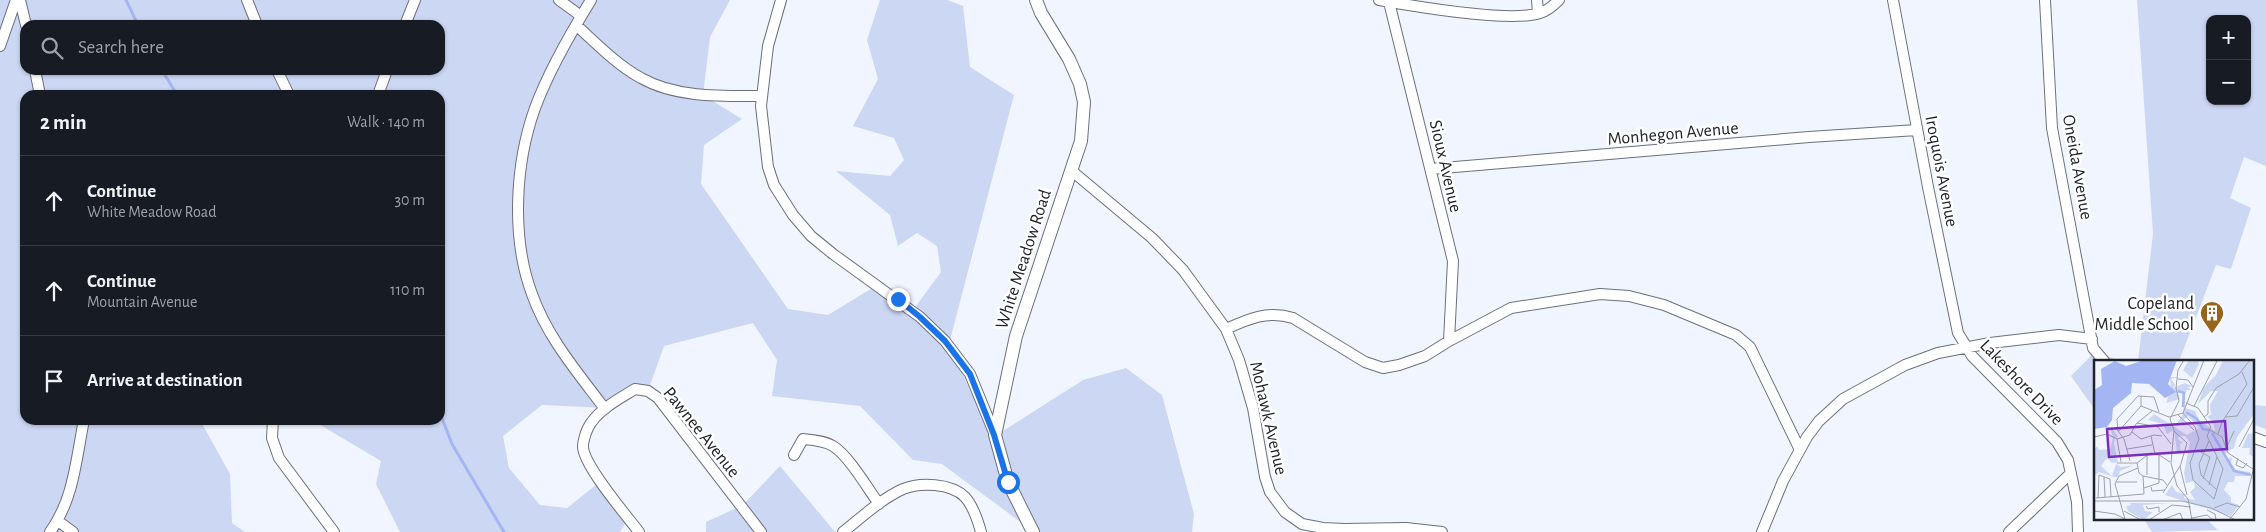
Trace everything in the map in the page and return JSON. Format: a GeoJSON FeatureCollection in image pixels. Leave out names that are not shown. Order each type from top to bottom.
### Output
{"type":"FeatureCollection","features":[{"type":"Feature","properties":{"kind":"street"},"geometry":{"type":"LineString","coordinates":[[0,46],[16,0]]}},
{"type":"Feature","properties":{"kind":"street"},"geometry":{"type":"LineString","coordinates":[[20,0],[25,20]]}},
{"type":"Feature","properties":{"kind":"street"},"geometry":{"type":"LineString","coordinates":[[247,0],[255,20]]}},
{"type":"Feature","properties":{"kind":"street"},"geometry":{"type":"LineString","coordinates":[[407,20],[415,0]]}},
{"type":"Feature","properties":{"kind":"street"},"geometry":{"type":"LineString","coordinates":[[559,0],[626,68],[649,82],[664,87],[719,96],[762,96]]}},
{"type":"Feature","properties":{"kind":"street"},"geometry":{"type":"LineString","coordinates":[[591,0],[578,20],[534,110],[521,174],[519,231],[532,295],[554,338],[605,409],[588,427],[582,447],[587,459],[607,490],[639,532]]}},
{"type":"Feature","properties":{"kind":"street"},"geometry":{"type":"LineString","coordinates":[[781,0],[768,46],[761,106],[768,167],[774,185],[793,215],[811,236],[832,254],[905,305],[945,341],[970,374],[994,435]]}},
{"type":"Feature","properties":{"kind":"street","name":"White Meadow Road"},"geometry":{"type":"LineString","coordinates":[[1034,532],[1008,482],[994,435],[1016,336],[1072,171],[1080,141],[1084,102],[1080,84],[1069,59],[1041,13],[1036,0]]}},
{"type":"Feature","properties":{"kind":"street"},"geometry":{"type":"LineString","coordinates":[[1537,0],[1538,13]]}},
{"type":"Feature","properties":{"kind":"street"},"geometry":{"type":"LineString","coordinates":[[1384,1],[1491,14],[1524,15],[1538,13],[1559,0]]}},
{"type":"Feature","properties":{"kind":"street","name":"Iroquois Avenue"},"geometry":{"type":"LineString","coordinates":[[1893,0],[1958,333],[1966,347]]}},
{"type":"Feature","properties":{"kind":"street","name":"Oneida Avenue"},"geometry":{"type":"LineString","coordinates":[[2045,0],[2052,128],[2093,348],[2103,360]]}},
{"type":"Feature","properties":{"kind":"street","name":"Sioux Avenue"},"geometry":{"type":"LineString","coordinates":[[1384,1],[1431,169],[1453,261],[1449,341]]}},
{"type":"Feature","properties":{"kind":"street"},"geometry":{"type":"LineString","coordinates":[[36,75],[39,90]]}},
{"type":"Feature","properties":{"kind":"street"},"geometry":{"type":"LineString","coordinates":[[279,75],[286,90]]}},
{"type":"Feature","properties":{"kind":"street"},"geometry":{"type":"LineString","coordinates":[[380,90],[385,75]]}},
{"type":"Feature","properties":{"kind":"street","name":"Monhegon Avenue"},"geometry":{"type":"LineString","coordinates":[[1431,169],[1808,137],[1917,130]]}},
{"type":"Feature","properties":{"kind":"street","name":"Mohawk Avenue"},"geometry":{"type":"LineString","coordinates":[[1072,171],[1152,238],[1177,263],[1226,329],[1239,360],[1253,408],[1270,492],[1285,512],[1302,524],[1323,528],[1344,530],[1406,528],[1442,532]]}},
{"type":"Feature","properties":{"kind":"street"},"geometry":{"type":"LineString","coordinates":[[1226,329],[1254,316],[1280,314],[1293,318],[1365,362],[1383,368],[1399,366],[1425,356],[1511,308],[1571,297],[1600,294],[1629,296],[1664,305],[1736,335],[1750,348],[1800,450]]}},
{"type":"Feature","properties":{"kind":"street","name":"Lakeshore Drive"},"geometry":{"type":"LineString","coordinates":[[1966,347],[2059,334],[2092,339]]}},
{"type":"Feature","properties":{"kind":"street"},"geometry":{"type":"LineString","coordinates":[[1762,532],[1783,482],[1800,450],[1819,421],[1843,399],[1905,365],[1938,353],[1966,347]]}},
{"type":"Feature","properties":{"kind":"street","name":"Lakeshore Drive"},"geometry":{"type":"LineString","coordinates":[[1966,347],[2057,442],[2068,460],[2077,502],[2078,532]]}},
{"type":"Feature","properties":{"kind":"street","name":"Pawnee Avenue"},"geometry":{"type":"LineString","coordinates":[[605,409],[635,389],[648,391],[658,398],[761,532]]}},
{"type":"Feature","properties":{"kind":"street"},"geometry":{"type":"LineString","coordinates":[[50,532],[58,521],[69,496],[83,425]]}},
{"type":"Feature","properties":{"kind":"street"},"geometry":{"type":"LineString","coordinates":[[273,425],[272,438],[278,458],[334,532]]}},
{"type":"Feature","properties":{"kind":"street"},"geometry":{"type":"LineString","coordinates":[[2254,438],[2266,442]]}},
{"type":"Feature","properties":{"kind":"street"},"geometry":{"type":"LineString","coordinates":[[794,455],[803,439],[817,440],[834,446],[852,465],[879,504]]}},
{"type":"Feature","properties":{"kind":"street"},"geometry":{"type":"LineString","coordinates":[[2009,532],[2071,473]]}},
{"type":"Feature","properties":{"kind":"street"},"geometry":{"type":"LineString","coordinates":[[843,532],[879,504],[904,489],[931,484],[947,488],[964,497],[978,520],[981,532]]}},
{"type":"Feature","properties":{"kind":"street"},"geometry":{"type":"LineString","coordinates":[[58,521],[73,532]]}},
{"type":"Feature","properties":{"kind":"shaded area"},"geometry":{"type":"Polygon","coordinates":[[[0,0],[730,0],[710,37],[703,95],[742,119],[704,145],[701,184],[788,309],[828,315],[874,287],[910,314],[941,272],[937,246],[917,233],[898,246],[890,215],[836,171],[890,176],[904,160],[894,138],[853,126],[878,79],[867,40],[880,0],[947,0],[963,6],[970,67],[1014,95],[949,344],[992,438],[1083,380],[1126,368],[1162,395],[1194,514],[1192,532],[1034,532],[942,464],[913,460],[860,406],[772,396],[777,360],[753,323],[664,346],[649,388],[608,408],[542,405],[503,436],[509,468],[540,505],[567,508],[601,481],[629,517],[620,532],[400,532],[376,484],[381,461],[320,425],[445,425],[445,90],[20,90],[20,425],[203,425],[230,474],[232,523],[245,532],[0,532],[0,0]]]}},
{"type":"Feature","properties":{"kind":"shaded area"},"geometry":{"type":"Polygon","coordinates":[[[2137,0],[2266,0],[2266,166],[2244,157],[2230,198],[2251,208],[2231,269],[2216,265],[2179,360],[2138,360],[2153,234],[2137,0]]]}},
{"type":"Feature","properties":{"kind":"shaded area"},"geometry":{"type":"Polygon","coordinates":[[[2096,351],[2117,360],[2094,360],[2094,409],[2071,376],[2096,351]]]}},
{"type":"Feature","properties":{"kind":"shaded area"},"geometry":{"type":"Polygon","coordinates":[[[2254,405],[2266,406],[2266,429],[2254,425],[2254,405]]]}},
{"type":"Feature","properties":{"kind":"shaded area"},"geometry":{"type":"Polygon","coordinates":[[[780,466],[835,532],[706,532],[706,522],[743,505],[780,466]]]}},
{"type":"Feature","properties":{"kind":"shaded area"},"geometry":{"type":"Polygon","coordinates":[[[2144,520],[2207,520],[2218,530],[2152,532],[2144,520]]]}},
{"type":"Feature","properties":{"kind":"waterway"},"geometry":{"type":"LineString","coordinates":[[126,0],[136,20]]}},
{"type":"Feature","properties":{"kind":"waterway"},"geometry":{"type":"LineString","coordinates":[[165,75],[174,90]]}},
{"type":"Feature","properties":{"kind":"waterway"},"geometry":{"type":"LineString","coordinates":[[445,425],[452,444],[504,532]]}},
{"type":"Feature","properties":{"kind":"place","name":"Copeland Middle School"},"geometry":{"type":"Point","coordinates":[2212,334]}},
{"type":"Feature","properties":{"kind":"route"},"geometry":{"type":"LineString","coordinates":[[898,299],[945,341],[970,374],[994,435],[1008,482]]}}]}
